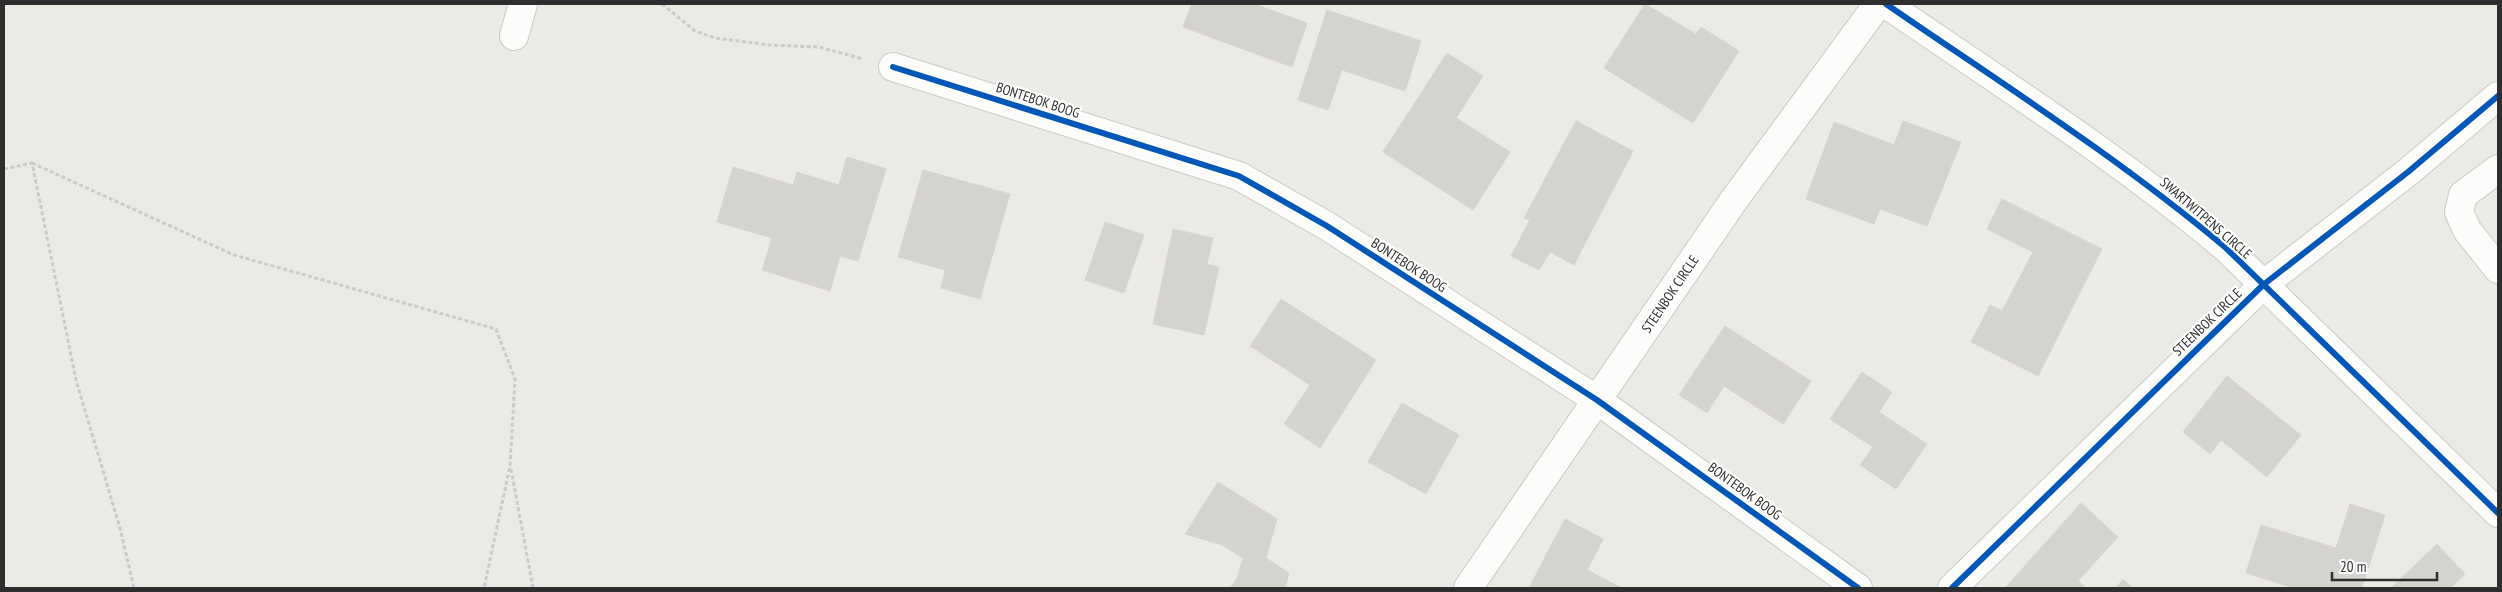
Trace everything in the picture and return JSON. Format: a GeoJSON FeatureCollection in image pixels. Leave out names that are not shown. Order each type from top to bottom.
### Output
{"type":"FeatureCollection","features":[{"type":"Feature","properties":{"kind":"street"},"geometry":{"type":"LineString","coordinates":[[514,36],[522,4]]}},
{"type":"Feature","properties":{"kind":"street","name":"STEENBOK CIRCLE"},"geometry":{"type":"LineString","coordinates":[[1468,588],[1734,200],[1878,4]]}},
{"type":"Feature","properties":{"kind":"street","name":"SWARTWITPENS CIRCLE"},"geometry":{"type":"LineString","coordinates":[[1886,4],[2133,172],[2226,248],[2498,513]]}},
{"type":"Feature","properties":{"kind":"street","name":"BONTEBOK BOOG"},"geometry":{"type":"LineString","coordinates":[[893,67],[1238,176],[1327,226],[1597,400],[1858,588]]}},
{"type":"Feature","properties":{"kind":"street","name":"STEENBOK CIRCLE"},"geometry":{"type":"LineString","coordinates":[[1952,588],[2263,285],[2408,172],[2498,96]]}},
{"type":"Feature","properties":{"kind":"street"},"geometry":{"type":"LineString","coordinates":[[2498,169],[2463,195],[2460,212],[2467,230],[2498,269]]}},
{"type":"Feature","properties":{"kind":"path"},"geometry":{"type":"LineString","coordinates":[[662,4],[695,31],[715,38],[770,45],[819,47],[893,67]]}},
{"type":"Feature","properties":{"kind":"path"},"geometry":{"type":"LineString","coordinates":[[32,163],[76,380],[120,528],[134,588]]}},
{"type":"Feature","properties":{"kind":"path"},"geometry":{"type":"LineString","coordinates":[[4,170],[32,163],[234,255],[496,329],[515,378],[510,466],[484,588]]}},
{"type":"Feature","properties":{"kind":"path"},"geometry":{"type":"LineString","coordinates":[[510,466],[533,588]]}},
{"type":"Feature","properties":{"kind":"building"},"geometry":{"type":"Polygon","coordinates":[[[1192,4],[1254,4],[1307,23],[1292,67],[1183,27],[1192,4]]]}},
{"type":"Feature","properties":{"kind":"building"},"geometry":{"type":"Polygon","coordinates":[[[1645,4],[1696,34],[1701,27],[1739,51],[1693,123],[1604,68],[1645,4]]]}},
{"type":"Feature","properties":{"kind":"building"},"geometry":{"type":"Polygon","coordinates":[[[1327,10],[1421,41],[1405,91],[1342,70],[1328,110],[1298,100],[1327,10]]]}},
{"type":"Feature","properties":{"kind":"building"},"geometry":{"type":"Polygon","coordinates":[[[1447,53],[1483,76],[1456,118],[1510,152],[1473,210],[1383,152],[1447,53]]]}},
{"type":"Feature","properties":{"kind":"building"},"geometry":{"type":"Polygon","coordinates":[[[1576,121],[1633,151],[1574,265],[1550,252],[1539,270],[1511,256],[1530,220],[1524,218],[1576,121]]]}},
{"type":"Feature","properties":{"kind":"building"},"geometry":{"type":"Polygon","coordinates":[[[1903,121],[1961,142],[1927,226],[1880,209],[1874,224],[1806,199],[1834,122],[1894,145],[1903,121]]]}},
{"type":"Feature","properties":{"kind":"building"},"geometry":{"type":"Polygon","coordinates":[[[847,157],[886,169],[858,261],[840,256],[830,291],[762,270],[772,238],[717,222],[733,167],[793,185],[797,172],[839,185],[847,157]]]}},
{"type":"Feature","properties":{"kind":"building"},"geometry":{"type":"Polygon","coordinates":[[[923,170],[1010,194],[980,299],[941,288],[945,270],[898,257],[923,170]]]}},
{"type":"Feature","properties":{"kind":"building"},"geometry":{"type":"Polygon","coordinates":[[[2002,199],[2102,249],[2038,376],[1971,342],[1990,305],[2002,311],[2033,252],[1987,229],[2002,199]]]}},
{"type":"Feature","properties":{"kind":"building"},"geometry":{"type":"Polygon","coordinates":[[[1105,222],[1144,235],[1124,293],[1085,280],[1105,222]]]}},
{"type":"Feature","properties":{"kind":"building"},"geometry":{"type":"Polygon","coordinates":[[[1173,229],[1213,238],[1207,264],[1219,267],[1204,335],[1153,324],[1173,229]]]}},
{"type":"Feature","properties":{"kind":"building"},"geometry":{"type":"Polygon","coordinates":[[[1281,299],[1376,360],[1320,448],[1284,424],[1310,385],[1250,346],[1281,299]]]}},
{"type":"Feature","properties":{"kind":"building"},"geometry":{"type":"Polygon","coordinates":[[[1725,326],[1811,381],[1783,424],[1724,386],[1707,413],[1679,395],[1725,326]]]}},
{"type":"Feature","properties":{"kind":"building"},"geometry":{"type":"Polygon","coordinates":[[[1862,372],[1892,392],[1879,412],[1927,444],[1896,489],[1860,465],[1873,447],[1830,419],[1862,372]]]}},
{"type":"Feature","properties":{"kind":"building"},"geometry":{"type":"Polygon","coordinates":[[[2227,376],[2301,435],[2267,477],[2221,440],[2210,454],[2183,432],[2227,376]]]}},
{"type":"Feature","properties":{"kind":"building"},"geometry":{"type":"Polygon","coordinates":[[[1402,403],[1459,435],[1426,494],[1368,462],[1402,403]]]}},
{"type":"Feature","properties":{"kind":"building"},"geometry":{"type":"Polygon","coordinates":[[[1218,482],[1277,519],[1266,558],[1289,573],[1285,588],[1230,588],[1237,578],[1243,558],[1222,545],[1185,534],[1218,482]]]}},
{"type":"Feature","properties":{"kind":"building"},"geometry":{"type":"Polygon","coordinates":[[[2081,503],[2118,537],[2078,581],[2086,588],[2005,588],[2081,503]]]}},
{"type":"Feature","properties":{"kind":"building"},"geometry":{"type":"Polygon","coordinates":[[[2350,504],[2385,515],[2362,588],[2294,588],[2246,573],[2261,525],[2336,548],[2350,504]]]}},
{"type":"Feature","properties":{"kind":"building"},"geometry":{"type":"Polygon","coordinates":[[[1565,519],[1603,539],[1587,570],[1622,588],[1529,588],[1565,519]]]}},
{"type":"Feature","properties":{"kind":"building"},"geometry":{"type":"Polygon","coordinates":[[[2437,544],[2465,574],[2450,588],[2392,587],[2437,544]]]}},
{"type":"Feature","properties":{"kind":"building"},"geometry":{"type":"Polygon","coordinates":[[[2123,579],[2133,588],[2116,588],[2123,579]]]}},
{"type":"Feature","properties":{"kind":"cycle path"},"geometry":{"type":"LineString","coordinates":[[1886,4],[2102,152],[2226,248],[2498,513]]}},
{"type":"Feature","properties":{"kind":"cycle path"},"geometry":{"type":"LineString","coordinates":[[893,67],[1239,176],[1327,226],[1597,400],[1858,588]]}},
{"type":"Feature","properties":{"kind":"cycle path"},"geometry":{"type":"LineString","coordinates":[[1952,588],[2263,285],[2408,172],[2498,96]]}}]}
